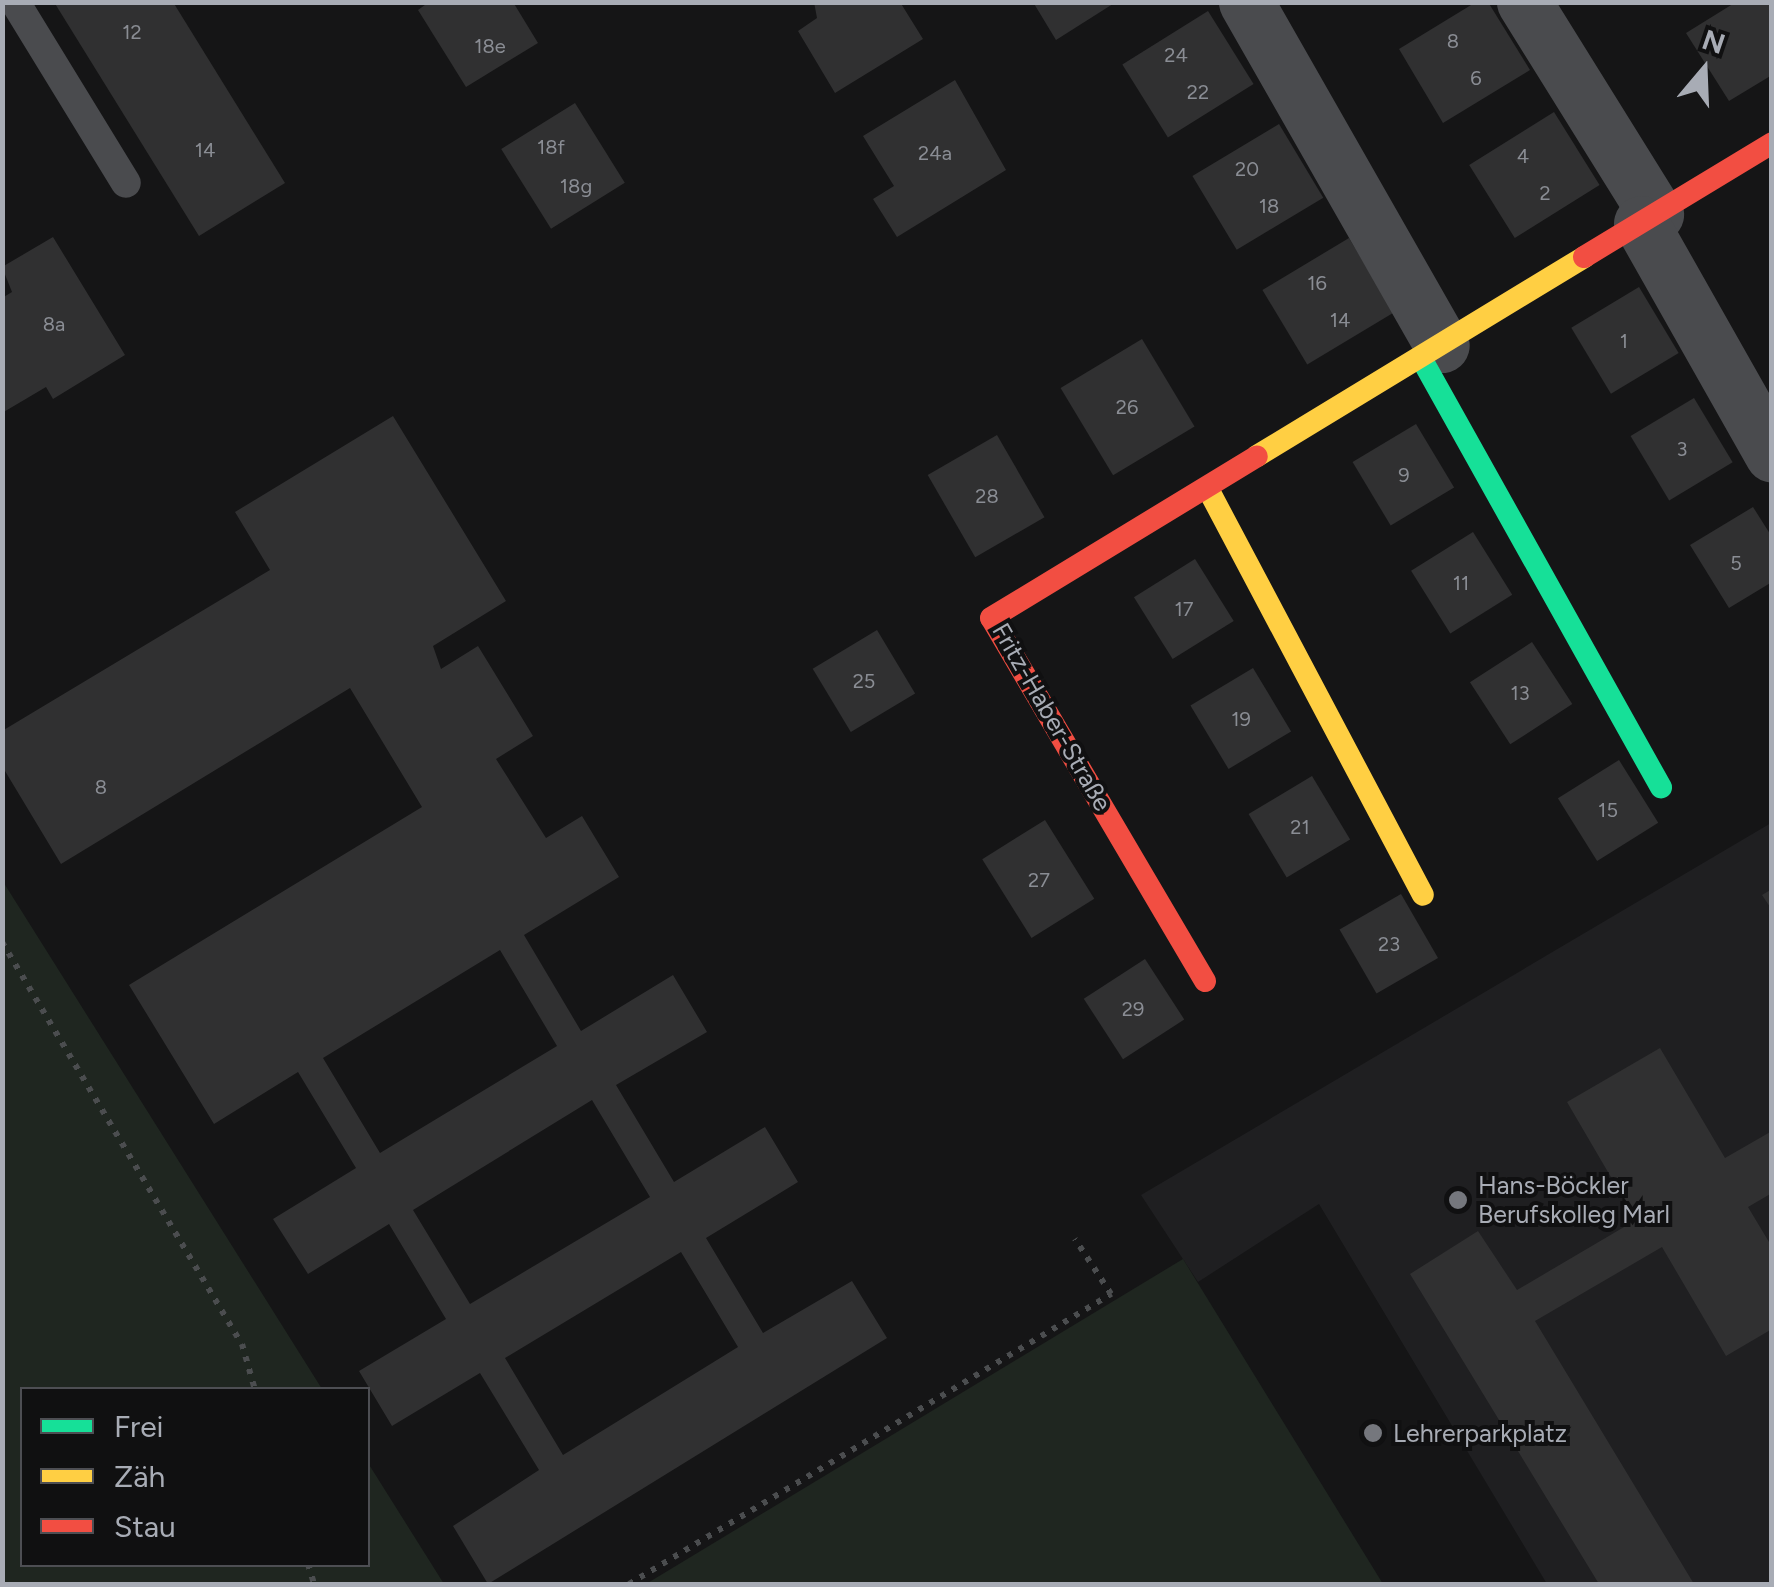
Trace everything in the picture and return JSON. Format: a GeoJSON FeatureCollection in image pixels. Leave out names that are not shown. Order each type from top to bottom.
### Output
{"type":"FeatureCollection","features":[{"type":"Feature","properties":{"kind":"street"},"geometry":{"type":"LineString","coordinates":[[1246,2],[1661,788]]}},
{"type":"Feature","properties":{"kind":"street"},"geometry":{"type":"LineString","coordinates":[[1524,2],[1649,219],[1772,455]]}},
{"type":"Feature","properties":{"kind":"street","name":"Fritz-Haber-Straße"},"geometry":{"type":"LineString","coordinates":[[1205,981],[991,618],[1208,490],[1772,143]]}},
{"type":"Feature","properties":{"kind":"street"},"geometry":{"type":"LineString","coordinates":[[1208,490],[1423,895]]}},
{"type":"Feature","properties":{"kind":"lane"},"geometry":{"type":"LineString","coordinates":[[14,2],[126,183]]}},
{"type":"Feature","properties":{"kind":"path"},"geometry":{"type":"LineString","coordinates":[[2,942],[242,1344],[254,1387]]}},
{"type":"Feature","properties":{"kind":"path"},"geometry":{"type":"LineString","coordinates":[[629,1584],[1112,1294],[1074,1239]]}},
{"type":"Feature","properties":{"kind":"shaded area","name":"Hans-Böckler Berufskolleg Marl"},"geometry":{"type":"Polygon","coordinates":[[[1771,823],[1771,1584],[1547,1584],[1319,1204],[1198,1282],[1141,1195],[1771,823]]]}},
{"type":"Feature","properties":{"kind":"shaded area"},"geometry":{"type":"Polygon","coordinates":[[[2,880],[321,1387],[20,1387],[20,1567],[370,1567],[370,1466],[444,1584],[3,1584],[2,880]]]}},
{"type":"Feature","properties":{"kind":"shaded area"},"geometry":{"type":"Polygon","coordinates":[[[1183,1259],[1383,1584],[646,1584],[1183,1259]]]}},
{"type":"Feature","properties":{"kind":"building"},"geometry":{"type":"Polygon","coordinates":[[[54,2],[173,2],[285,183],[199,236],[54,2]]]}},
{"type":"Feature","properties":{"kind":"building"},"geometry":{"type":"Polygon","coordinates":[[[429,2],[513,2],[538,43],[466,87],[418,10],[429,2]]]}},
{"type":"Feature","properties":{"kind":"building"},"geometry":{"type":"Polygon","coordinates":[[[814,2],[900,2],[923,39],[835,93],[798,31],[817,18],[814,2]]]}},
{"type":"Feature","properties":{"kind":"building"},"geometry":{"type":"Polygon","coordinates":[[[1033,2],[1116,2],[1056,40],[1033,2]]]}},
{"type":"Feature","properties":{"kind":"building"},"geometry":{"type":"Polygon","coordinates":[[[1476,2],[1488,2],[1530,70],[1443,123],[1399,49],[1476,2]]]}},
{"type":"Feature","properties":{"kind":"building"},"geometry":{"type":"Polygon","coordinates":[[[1736,2],[1772,2],[1772,75],[1729,101],[1686,33],[1736,2]]]}},
{"type":"Feature","properties":{"kind":"building"},"geometry":{"type":"Polygon","coordinates":[[[1208,11],[1254,84],[1168,137],[1122,65],[1208,11]]]}},
{"type":"Feature","properties":{"kind":"building"},"geometry":{"type":"Polygon","coordinates":[[[955,80],[1006,170],[897,237],[873,199],[894,186],[863,136],[955,80]]]}},
{"type":"Feature","properties":{"kind":"building"},"geometry":{"type":"Polygon","coordinates":[[[575,103],[625,183],[551,229],[501,149],[575,103]]]}},
{"type":"Feature","properties":{"kind":"building"},"geometry":{"type":"Polygon","coordinates":[[[1554,112],[1600,185],[1515,238],[1469,165],[1554,112]]]}},
{"type":"Feature","properties":{"kind":"building"},"geometry":{"type":"Polygon","coordinates":[[[1279,124],[1323,198],[1237,250],[1192,176],[1279,124]]]}},
{"type":"Feature","properties":{"kind":"building"},"geometry":{"type":"Polygon","coordinates":[[[53,237],[125,355],[53,399],[46,387],[2,413],[2,298],[12,292],[2,267],[53,237]]]}},
{"type":"Feature","properties":{"kind":"building"},"geometry":{"type":"Polygon","coordinates":[[[1349,238],[1394,313],[1307,365],[1262,290],[1349,238]]]}},
{"type":"Feature","properties":{"kind":"building"},"geometry":{"type":"Polygon","coordinates":[[[1639,287],[1679,353],[1611,394],[1571,328],[1639,287]]]}},
{"type":"Feature","properties":{"kind":"building"},"geometry":{"type":"Polygon","coordinates":[[[1142,339],[1195,426],[1113,475],[1061,388],[1142,339]]]}},
{"type":"Feature","properties":{"kind":"building"},"geometry":{"type":"Polygon","coordinates":[[[1694,398],[1733,462],[1669,500],[1631,436],[1694,398]]]}},
{"type":"Feature","properties":{"kind":"building"},"geometry":{"type":"Polygon","coordinates":[[[393,416],[506,601],[433,646],[441,669],[478,646],[533,736],[496,759],[546,838],[582,816],[619,877],[524,935],[581,1031],[673,975],[707,1032],[616,1085],[674,1182],[765,1127],[798,1182],[706,1238],[763,1333],[852,1281],[887,1338],[488,1584],[453,1526],[539,1470],[480,1373],[392,1426],[359,1371],[446,1319],[389,1224],[308,1274],[273,1219],[356,1168],[298,1072],[214,1124],[129,985],[422,807],[350,688],[61,864],[2,766],[2,731],[270,570],[235,512],[393,416]],[[500,950],[323,1058],[380,1153],[557,1046],[500,950]],[[592,1100],[413,1210],[470,1304],[650,1197],[592,1100]],[[681,1252],[505,1358],[563,1455],[738,1347],[681,1252]]]}},
{"type":"Feature","properties":{"kind":"building"},"geometry":{"type":"Polygon","coordinates":[[[1416,424],[1454,487],[1391,526],[1353,462],[1416,424]]]}},
{"type":"Feature","properties":{"kind":"building"},"geometry":{"type":"Polygon","coordinates":[[[997,435],[1044,517],[975,557],[928,475],[997,435]]]}},
{"type":"Feature","properties":{"kind":"building"},"geometry":{"type":"Polygon","coordinates":[[[1753,507],[1772,537],[1772,582],[1729,608],[1690,545],[1753,507]]]}},
{"type":"Feature","properties":{"kind":"building"},"geometry":{"type":"Polygon","coordinates":[[[1473,532],[1512,595],[1450,633],[1411,571],[1473,532]]]}},
{"type":"Feature","properties":{"kind":"building"},"geometry":{"type":"Polygon","coordinates":[[[1195,559],[1234,621],[1173,659],[1134,597],[1195,559]]]}},
{"type":"Feature","properties":{"kind":"building"},"geometry":{"type":"Polygon","coordinates":[[[877,630],[915,693],[851,732],[813,669],[877,630]]]}},
{"type":"Feature","properties":{"kind":"building"},"geometry":{"type":"Polygon","coordinates":[[[1532,642],[1572,704],[1510,744],[1470,682],[1532,642]]]}},
{"type":"Feature","properties":{"kind":"building"},"geometry":{"type":"Polygon","coordinates":[[[1253,668],[1291,731],[1229,769],[1190,706],[1253,668]]]}},
{"type":"Feature","properties":{"kind":"building"},"geometry":{"type":"Polygon","coordinates":[[[1619,760],[1658,823],[1597,861],[1558,798],[1619,760]]]}},
{"type":"Feature","properties":{"kind":"building"},"geometry":{"type":"Polygon","coordinates":[[[1312,776],[1350,839],[1287,878],[1249,814],[1312,776]]]}},
{"type":"Feature","properties":{"kind":"building"},"geometry":{"type":"Polygon","coordinates":[[[1045,820],[1094,899],[1032,938],[982,859],[1045,820]]]}},
{"type":"Feature","properties":{"kind":"building"},"geometry":{"type":"Polygon","coordinates":[[[1772,889],[1772,910],[1762,895],[1772,889]]]}},
{"type":"Feature","properties":{"kind":"building"},"geometry":{"type":"Polygon","coordinates":[[[1401,894],[1438,958],[1377,994],[1340,929],[1401,894]]]}},
{"type":"Feature","properties":{"kind":"building"},"geometry":{"type":"Polygon","coordinates":[[[1145,959],[1184,1019],[1123,1059],[1084,999],[1145,959]]]}},
{"type":"Feature","properties":{"kind":"building"},"geometry":{"type":"Polygon","coordinates":[[[1660,1048],[1725,1158],[1772,1131],[1772,1193],[1748,1207],[1772,1247],[1772,1329],[1726,1356],[1662,1247],[1535,1321],[1694,1584],[1599,1584],[1410,1274],[1478,1231],[1517,1290],[1636,1220],[1567,1102],[1660,1048]]]}},
{"type":"Feature","properties":{"kind":"traffic: fast"},"geometry":{"type":"LineString","coordinates":[[1421,358],[1661,787]]}},
{"type":"Feature","properties":{"kind":"traffic: slow"},"geometry":{"type":"LineString","coordinates":[[1257,456],[1584,257]]}},
{"type":"Feature","properties":{"kind":"traffic: slow"},"geometry":{"type":"LineString","coordinates":[[1208,489],[1423,895]]}},
{"type":"Feature","properties":{"kind":"traffic: jam"},"geometry":{"type":"LineString","coordinates":[[1584,257],[1772,143]]}},
{"type":"Feature","properties":{"kind":"traffic: jam"},"geometry":{"type":"LineString","coordinates":[[1205,981],[991,618],[1257,456]]}},
{"type":"Feature","properties":{"kind":"place","name":"Hans-Böckler Berufskolleg Marl"},"geometry":{"type":"Point","coordinates":[1458,1200]}},
{"type":"Feature","properties":{"kind":"place","name":"Lehrerparkplatz"},"geometry":{"type":"Point","coordinates":[1373,1433]}}]}
